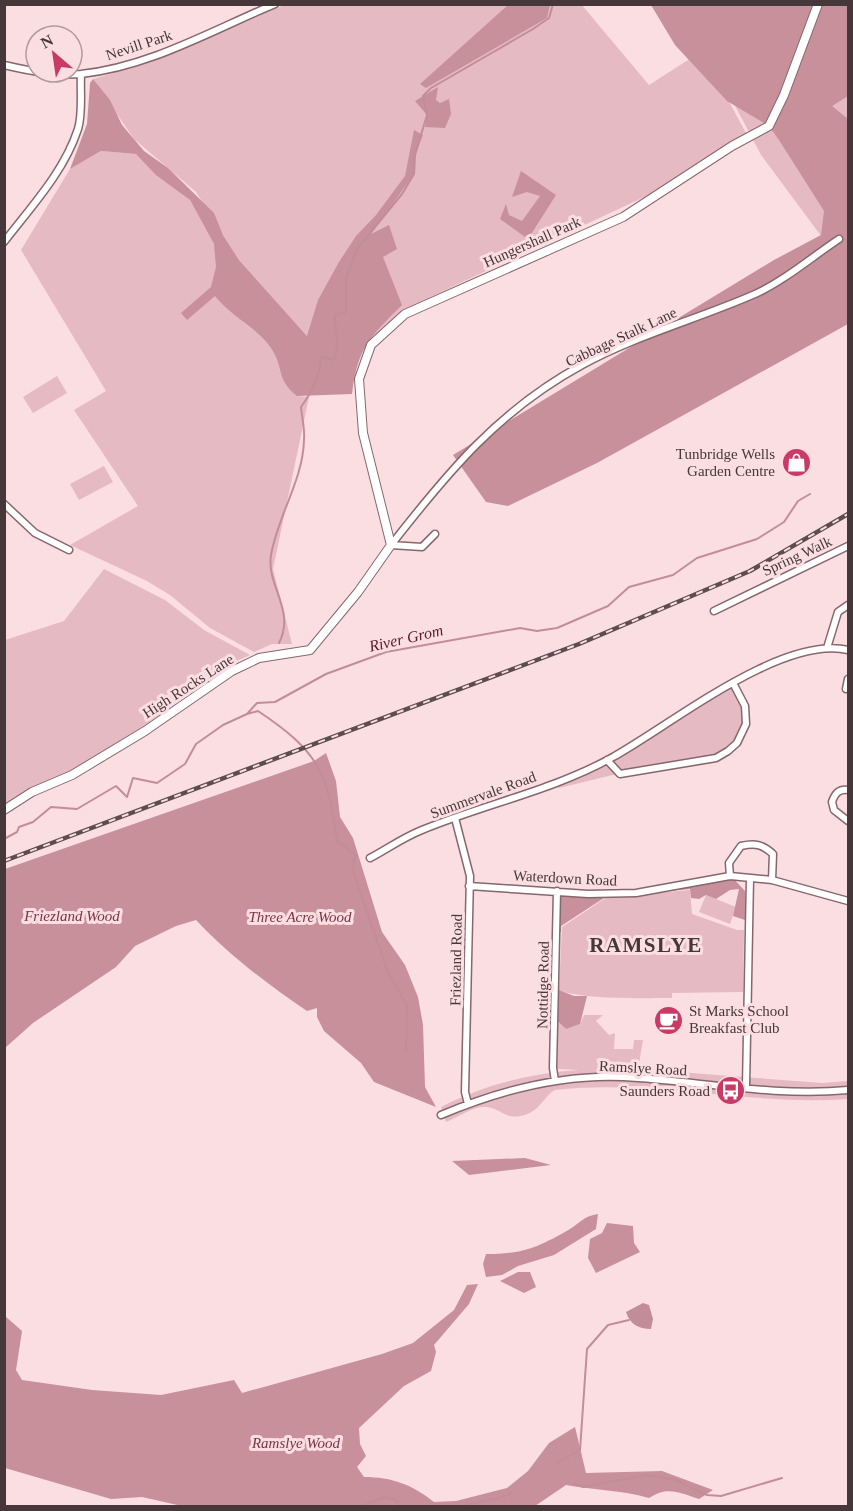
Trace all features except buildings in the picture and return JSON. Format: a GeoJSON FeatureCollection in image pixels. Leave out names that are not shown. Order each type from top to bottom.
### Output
{"type":"FeatureCollection","features":[{"type":"Feature","properties":{"kind":"street","name":"Nevill Park"},"geometry":{"type":"LineString","coordinates":[[84,73],[147,57],[275,4]]}},
{"type":"Feature","properties":{"kind":"street","name":"Hungershall Park"},"geometry":{"type":"LineString","coordinates":[[391,545],[363,433],[359,379],[371,345],[405,314],[623,217],[732,146],[769,126],[784,95],[818,4]]}},
{"type":"Feature","properties":{"kind":"street","name":"Nevill Park"},"geometry":{"type":"LineString","coordinates":[[4,65],[24,70]]}},
{"type":"Feature","properties":{"kind":"street"},"geometry":{"type":"LineString","coordinates":[[4,242],[44,189],[72,144],[79,127],[81,84]]}},
{"type":"Feature","properties":{"kind":"street","name":"Cabbage Stalk Lane"},"geometry":{"type":"LineString","coordinates":[[391,545],[448,472],[502,420],[582,366],[671,325],[757,293],[839,239]]}},
{"type":"Feature","properties":{"kind":"street"},"geometry":{"type":"LineString","coordinates":[[4,504],[35,533],[69,550]]}},
{"type":"Feature","properties":{"kind":"street"},"geometry":{"type":"LineString","coordinates":[[391,545],[422,547],[435,534]]}},
{"type":"Feature","properties":{"kind":"street","name":"High Rocks Lane"},"geometry":{"type":"LineString","coordinates":[[4,810],[32,792],[72,775],[136,737],[232,671],[259,658],[310,650],[358,592],[391,545]]}},
{"type":"Feature","properties":{"kind":"street","name":"Spring Walk"},"geometry":{"type":"LineString","coordinates":[[714,611],[849,546]]}},
{"type":"Feature","properties":{"kind":"street","name":"Spring Walk"},"geometry":{"type":"LineString","coordinates":[[756,589],[759,596]]}},
{"type":"Feature","properties":{"kind":"street"},"geometry":{"type":"LineString","coordinates":[[827,648],[838,612],[849,605]]}},
{"type":"Feature","properties":{"kind":"street","name":"Summervale Road"},"geometry":{"type":"LineString","coordinates":[[370,858],[420,831],[556,782],[607,760],[733,683],[783,660],[827,648],[849,651]]}},
{"type":"Feature","properties":{"kind":"street"},"geometry":{"type":"LineString","coordinates":[[846,688],[849,679]]}},
{"type":"Feature","properties":{"kind":"street"},"geometry":{"type":"LineString","coordinates":[[607,760],[620,774],[716,758],[737,743],[746,724],[745,706],[733,683]]}},
{"type":"Feature","properties":{"kind":"street"},"geometry":{"type":"LineString","coordinates":[[849,790],[841,790],[831,802],[834,810],[849,821]]}},
{"type":"Feature","properties":{"kind":"street","name":"Friezland Road"},"geometry":{"type":"LineString","coordinates":[[455,818],[470,876],[465,1092],[468,1104]]}},
{"type":"Feature","properties":{"kind":"street"},"geometry":{"type":"LineString","coordinates":[[730,876],[729,863],[741,846],[753,843],[765,847],[773,854],[772,880]]}},
{"type":"Feature","properties":{"kind":"street","name":"Waterdown Road"},"geometry":{"type":"LineString","coordinates":[[470,886],[588,894],[636,893],[730,876],[772,880],[849,901]]}},
{"type":"Feature","properties":{"kind":"street"},"geometry":{"type":"LineString","coordinates":[[746,1087],[750,878]]}},
{"type":"Feature","properties":{"kind":"street","name":"Nottidge Road"},"geometry":{"type":"LineString","coordinates":[[555,1081],[557,891]]}},
{"type":"Feature","properties":{"kind":"street","name":"Ramslye Road"},"geometry":{"type":"LineString","coordinates":[[441,1115],[522,1087],[555,1081],[622,1077],[803,1092],[849,1090]]}},
{"type":"Feature","properties":{"kind":"shaded area"},"geometry":{"type":"Polygon","coordinates":[[[581,4],[649,85],[702,51],[848,5],[848,278],[830,248],[761,155],[713,64],[704,55],[746,133],[657,191],[405,309],[361,349],[307,336],[239,260],[196,192],[134,139],[93,79],[194,45],[284,5],[581,4]]]}},
{"type":"Feature","properties":{"kind":"shaded area"},"geometry":{"type":"Polygon","coordinates":[[[101,151],[136,154],[190,200],[298,396],[309,397],[273,569],[292,644],[272,644],[254,652],[210,628],[170,595],[147,581],[70,545],[138,506],[74,410],[106,391],[21,250],[70,169],[101,151]]]}},
{"type":"Feature","properties":{"kind":"shaded area"},"geometry":{"type":"Polygon","coordinates":[[[57,376],[67,393],[33,413],[23,397],[57,376]]]}},
{"type":"Feature","properties":{"kind":"shaded area"},"geometry":{"type":"Polygon","coordinates":[[[104,466],[113,482],[79,500],[70,484],[104,466]]]}},
{"type":"Feature","properties":{"kind":"shaded area"},"geometry":{"type":"Polygon","coordinates":[[[104,569],[165,600],[204,630],[250,655],[232,663],[142,727],[71,771],[37,785],[5,805],[5,640],[64,621],[104,569]]]}},
{"type":"Feature","properties":{"kind":"shaded area"},"geometry":{"type":"Polygon","coordinates":[[[732,685],[744,706],[745,724],[736,742],[717,757],[621,773],[559,788],[557,782],[577,774],[732,685]]]}},
{"type":"Feature","properties":{"kind":"shaded area"},"geometry":{"type":"Polygon","coordinates":[[[690,890],[692,914],[737,930],[744,930],[743,992],[672,993],[672,998],[631,998],[598,997],[559,990],[562,927],[607,897],[690,890]]]}},
{"type":"Feature","properties":{"kind":"shaded area"},"geometry":{"type":"Polygon","coordinates":[[[706,895],[736,907],[730,924],[699,912],[706,895]]]}},
{"type":"Feature","properties":{"kind":"shaded area"},"geometry":{"type":"Polygon","coordinates":[[[584,1015],[603,1015],[596,1021],[609,1035],[615,1033],[614,1049],[633,1049],[634,1040],[643,1040],[638,1069],[822,1083],[848,1081],[848,1099],[775,1099],[628,1088],[555,1090],[536,1109],[527,1114],[514,1117],[492,1108],[482,1107],[446,1122],[441,1107],[474,1092],[525,1077],[579,1070],[557,1069],[558,1022],[566,1029],[580,1024],[584,1015]]]}},
{"type":"Feature","properties":{"kind":"shaded area"},"geometry":{"type":"Polygon","coordinates":[[[643,1303],[649,1305],[653,1319],[651,1329],[635,1325],[626,1312],[643,1303]]]}},
{"type":"Feature","properties":{"kind":"green space"},"geometry":{"type":"Polygon","coordinates":[[[508,5],[550,5],[547,18],[426,88],[420,84],[508,5]]]}},
{"type":"Feature","properties":{"kind":"green space"},"geometry":{"type":"Polygon","coordinates":[[[651,5],[848,5],[848,96],[832,106],[848,119],[848,324],[597,463],[508,506],[486,502],[453,455],[774,260],[821,235],[824,211],[769,126],[727,101],[675,45],[651,5]]]}},
{"type":"Feature","properties":{"kind":"green space"},"geometry":{"type":"Polygon","coordinates":[[[93,79],[110,100],[122,125],[144,151],[168,168],[214,213],[223,235],[239,260],[307,336],[318,300],[339,262],[356,236],[376,215],[405,176],[414,130],[423,135],[415,155],[414,174],[371,234],[389,225],[397,249],[383,257],[402,305],[367,344],[358,365],[352,394],[297,396],[286,384],[271,348],[215,296],[187,320],[181,313],[211,287],[216,267],[214,244],[190,200],[156,175],[136,154],[101,151],[70,169],[87,124],[90,83],[93,79]]]}},
{"type":"Feature","properties":{"kind":"green space"},"geometry":{"type":"Polygon","coordinates":[[[438,87],[436,100],[440,103],[449,99],[451,114],[445,128],[425,127],[427,115],[415,101],[438,87]]]}},
{"type":"Feature","properties":{"kind":"green space"},"geometry":{"type":"Polygon","coordinates":[[[521,171],[556,195],[528,239],[500,219],[506,204],[509,215],[522,221],[540,196],[527,192],[512,197],[521,171]]]}},
{"type":"Feature","properties":{"kind":"green space"},"geometry":{"type":"Polygon","coordinates":[[[326,753],[336,781],[340,817],[353,838],[382,932],[405,965],[418,997],[423,1025],[425,1087],[436,1107],[374,1082],[361,1063],[324,1031],[317,1017],[317,1008],[307,1011],[277,990],[235,957],[196,920],[176,926],[135,946],[116,967],[33,1023],[5,1048],[5,869],[314,761],[326,753]]]}},
{"type":"Feature","properties":{"kind":"green space"},"geometry":{"type":"Polygon","coordinates":[[[732,877],[745,891],[745,920],[733,916],[739,889],[730,890],[716,899],[706,895],[699,899],[691,898],[690,889],[607,896],[561,926],[561,932],[557,932],[557,891],[636,893],[732,877]]]}},
{"type":"Feature","properties":{"kind":"green space"},"geometry":{"type":"Polygon","coordinates":[[[559,990],[574,996],[587,996],[580,1024],[566,1029],[555,1019],[555,991],[559,990]]]}},
{"type":"Feature","properties":{"kind":"green space"},"geometry":{"type":"Polygon","coordinates":[[[525,1158],[551,1165],[469,1175],[452,1161],[525,1158]]]}},
{"type":"Feature","properties":{"kind":"green space"},"geometry":{"type":"Polygon","coordinates":[[[598,1214],[596,1229],[554,1255],[518,1266],[502,1275],[486,1277],[483,1264],[486,1254],[530,1249],[558,1236],[586,1218],[598,1214]]]}},
{"type":"Feature","properties":{"kind":"green space"},"geometry":{"type":"Polygon","coordinates":[[[607,1223],[633,1226],[634,1243],[640,1252],[596,1273],[588,1258],[590,1239],[602,1233],[607,1223]]]}},
{"type":"Feature","properties":{"kind":"green space"},"geometry":{"type":"Polygon","coordinates":[[[518,1272],[530,1272],[536,1287],[524,1293],[500,1281],[518,1272]]]}},
{"type":"Feature","properties":{"kind":"green space","name":"Ramslye Wood"},"geometry":{"type":"Polygon","coordinates":[[[478,1284],[469,1304],[434,1345],[436,1352],[431,1371],[404,1386],[359,1428],[360,1444],[366,1456],[357,1467],[364,1477],[402,1483],[434,1502],[456,1501],[507,1488],[528,1471],[549,1443],[575,1427],[586,1473],[662,1471],[713,1490],[699,1499],[679,1492],[667,1491],[649,1498],[566,1485],[535,1506],[182,1506],[142,1497],[111,1499],[5,1468],[5,1316],[22,1331],[16,1370],[22,1380],[92,1390],[161,1395],[234,1380],[242,1393],[382,1354],[413,1343],[454,1310],[467,1285],[478,1284]]]}},
{"type":"Feature","properties":{"kind":"waterway"},"geometry":{"type":"LineString","coordinates":[[279,643],[284,620],[273,577],[271,555],[303,455],[304,432],[301,407],[315,384],[321,357],[334,360],[337,342],[335,315],[346,312],[346,279],[357,249],[402,194],[414,174],[415,155],[427,115],[423,96],[431,88],[549,18],[553,4]]}},
{"type":"Feature","properties":{"kind":"waterway","name":"River Grom"},"geometry":{"type":"LineString","coordinates":[[4,839],[17,832],[19,827],[33,822],[51,807],[77,809],[116,786],[127,797],[133,778],[157,783],[185,764],[196,744],[223,725],[247,714],[257,703],[275,702],[326,674],[386,652],[520,628],[537,631],[557,628],[608,606],[629,587],[673,575],[697,558],[757,539],[784,522],[798,501],[810,494]]}},
{"type":"Feature","properties":{"kind":"waterway"},"geometry":{"type":"LineString","coordinates":[[247,714],[258,711],[278,725],[294,738],[317,765],[329,797],[337,841],[355,854],[353,871],[387,970],[407,1005],[406,1053]]}},
{"type":"Feature","properties":{"kind":"waterway"},"geometry":{"type":"LineString","coordinates":[[557,1463],[580,1450],[587,1349],[608,1325],[629,1320]]}},
{"type":"Feature","properties":{"kind":"waterway"},"geometry":{"type":"LineString","coordinates":[[574,1483],[583,1487],[646,1475],[676,1480],[707,1495],[721,1496],[782,1478]]}},
{"type":"Feature","properties":{"kind":"waterway"},"geometry":{"type":"LineString","coordinates":[[463,1506],[512,1493]]}},
{"type":"Feature","properties":{"kind":"waterway"},"geometry":{"type":"LineString","coordinates":[[361,1506],[385,1497],[396,1500],[399,1506]]}},
{"type":"Feature","properties":{"kind":"railway"},"geometry":{"type":"LineString","coordinates":[[4,861],[579,644],[750,571],[848,514]]}},
{"type":"Feature","properties":{"kind":"place","name":"Tunbridge Wells Garden Centre"},"geometry":{"type":"Point","coordinates":[796,463]}},
{"type":"Feature","properties":{"kind":"place","name":"St Marks School Breakfast Club"},"geometry":{"type":"Point","coordinates":[668,1020]}},
{"type":"Feature","properties":{"kind":"place","name":"Saunders Road"},"geometry":{"type":"Point","coordinates":[731,1091]}},
{"type":"Feature","properties":{"kind":"district","name":"RAMSLYE"},"geometry":{"type":"Point","coordinates":[646,945]}},
{"type":"Feature","properties":{"kind":"park label","name":"Friezland Wood"},"geometry":{"type":"Point","coordinates":[72,916]}},
{"type":"Feature","properties":{"kind":"park label","name":"Three Acre Wood"},"geometry":{"type":"Point","coordinates":[300,917]}}]}
